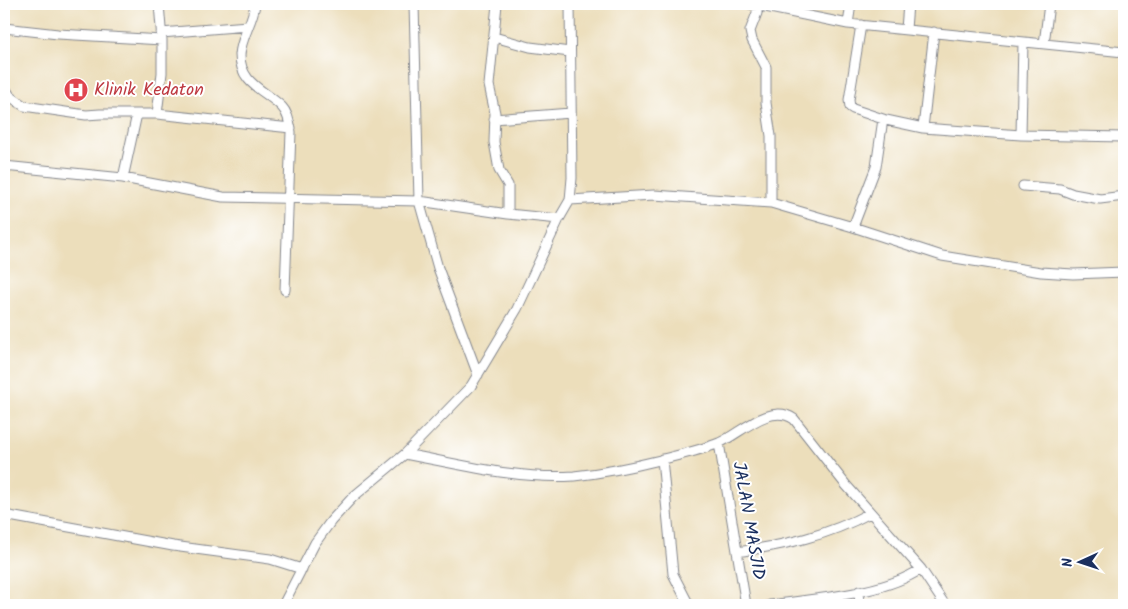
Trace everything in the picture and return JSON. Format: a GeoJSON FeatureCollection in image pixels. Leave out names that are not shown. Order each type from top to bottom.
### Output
{"type":"FeatureCollection","features":[{"type":"Feature","properties":{"kind":"street"},"geometry":{"type":"LineString","coordinates":[[157,114],[162,73],[162,36],[159,4]]}},
{"type":"Feature","properties":{"kind":"street"},"geometry":{"type":"LineString","coordinates":[[255,4],[242,41],[240,57],[243,72],[250,83],[282,107],[287,114],[291,128],[285,290]]}},
{"type":"Feature","properties":{"kind":"street"},"geometry":{"type":"LineString","coordinates":[[414,4],[418,201],[438,268],[478,375]]}},
{"type":"Feature","properties":{"kind":"street"},"geometry":{"type":"LineString","coordinates":[[497,4],[490,85],[494,119],[494,142],[499,170],[508,185],[508,214]]}},
{"type":"Feature","properties":{"kind":"street"},"geometry":{"type":"LineString","coordinates":[[283,605],[316,543],[331,521],[353,497],[405,454],[471,386],[517,309],[559,219],[570,200],[570,4]]}},
{"type":"Feature","properties":{"kind":"street"},"geometry":{"type":"LineString","coordinates":[[753,4],[848,24],[1124,52]]}},
{"type":"Feature","properties":{"kind":"street"},"geometry":{"type":"LineString","coordinates":[[753,4],[757,13],[750,31],[752,40],[766,67],[771,203]]}},
{"type":"Feature","properties":{"kind":"street"},"geometry":{"type":"LineString","coordinates":[[848,24],[851,4]]}},
{"type":"Feature","properties":{"kind":"street"},"geometry":{"type":"LineString","coordinates":[[906,29],[908,4]]}},
{"type":"Feature","properties":{"kind":"street"},"geometry":{"type":"LineString","coordinates":[[1044,44],[1049,4]]}},
{"type":"Feature","properties":{"kind":"street"},"geometry":{"type":"LineString","coordinates":[[861,25],[849,104],[853,109],[884,119],[923,128],[1021,135],[1124,137]]}},
{"type":"Feature","properties":{"kind":"street"},"geometry":{"type":"LineString","coordinates":[[4,28],[67,35],[162,36],[248,26]]}},
{"type":"Feature","properties":{"kind":"street"},"geometry":{"type":"LineString","coordinates":[[923,128],[934,32]]}},
{"type":"Feature","properties":{"kind":"street"},"geometry":{"type":"LineString","coordinates":[[494,37],[530,47],[570,52]]}},
{"type":"Feature","properties":{"kind":"street"},"geometry":{"type":"LineString","coordinates":[[1021,135],[1023,42]]}},
{"type":"Feature","properties":{"kind":"street"},"geometry":{"type":"LineString","coordinates":[[4,86],[10,96],[24,106],[86,115],[157,114],[291,128]]}},
{"type":"Feature","properties":{"kind":"street"},"geometry":{"type":"LineString","coordinates":[[494,119],[571,113]]}},
{"type":"Feature","properties":{"kind":"street"},"geometry":{"type":"LineString","coordinates":[[123,178],[138,114]]}},
{"type":"Feature","properties":{"kind":"street"},"geometry":{"type":"LineString","coordinates":[[853,227],[876,167],[884,119]]}},
{"type":"Feature","properties":{"kind":"street"},"geometry":{"type":"LineString","coordinates":[[4,166],[123,178],[224,197],[418,201],[559,219]]}},
{"type":"Feature","properties":{"kind":"street"},"geometry":{"type":"LineString","coordinates":[[1023,186],[1060,189],[1073,194],[1100,199],[1124,196]]}},
{"type":"Feature","properties":{"kind":"street"},"geometry":{"type":"LineString","coordinates":[[570,200],[654,195],[771,203],[853,227],[912,247],[956,258],[1040,272],[1073,274],[1124,272]]}},
{"type":"Feature","properties":{"kind":"street"},"geometry":{"type":"LineString","coordinates":[[405,454],[499,471],[538,475],[582,475],[629,468],[719,443],[764,417],[787,414],[794,419],[846,486],[921,570],[944,605]]}},
{"type":"Feature","properties":{"kind":"street","name":"JALAN MASJID"},"geometry":{"type":"LineString","coordinates":[[719,443],[746,605]]}},
{"type":"Feature","properties":{"kind":"street"},"geometry":{"type":"LineString","coordinates":[[662,459],[673,574],[689,605]]}},
{"type":"Feature","properties":{"kind":"street"},"geometry":{"type":"LineString","coordinates":[[738,552],[785,545],[847,526],[870,513]]}},
{"type":"Feature","properties":{"kind":"street"},"geometry":{"type":"LineString","coordinates":[[4,515],[30,518],[173,546],[270,560],[302,569]]}},
{"type":"Feature","properties":{"kind":"street"},"geometry":{"type":"LineString","coordinates":[[770,605],[859,591],[911,576],[921,570]]}},
{"type":"Feature","properties":{"kind":"street"},"geometry":{"type":"LineString","coordinates":[[859,591],[860,605]]}},
{"type":"Feature","properties":{"kind":"place","name":"Klinik Kedaton"},"geometry":{"type":"Point","coordinates":[76,90]}}]}
